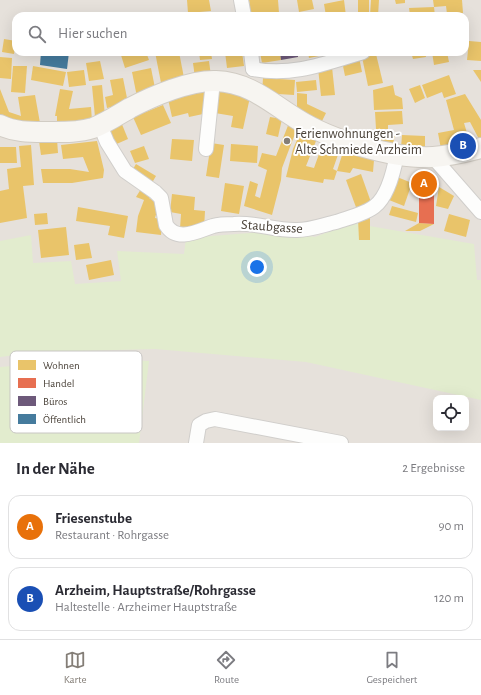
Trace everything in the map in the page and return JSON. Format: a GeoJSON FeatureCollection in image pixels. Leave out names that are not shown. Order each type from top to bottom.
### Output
{"type":"FeatureCollection","features":[{"type":"Feature","properties":{"kind":"street"},"geometry":{"type":"LineString","coordinates":[[241,0],[243,12]]}},
{"type":"Feature","properties":{"kind":"street"},"geometry":{"type":"LineString","coordinates":[[251,56],[253,69]]}},
{"type":"Feature","properties":{"kind":"street"},"geometry":{"type":"LineString","coordinates":[[238,84],[245,75],[253,69],[270,72],[292,71],[317,66],[349,56]]}},
{"type":"Feature","properties":{"kind":"street"},"geometry":{"type":"LineString","coordinates":[[206,149],[213,81]]}},
{"type":"Feature","properties":{"kind":"street"},"geometry":{"type":"LineString","coordinates":[[0,125],[24,132],[86,130],[100,125],[157,95],[188,86],[213,81],[238,84],[260,94],[297,119],[323,132],[362,146],[396,154],[433,157],[481,148]]}},
{"type":"Feature","properties":{"kind":"street","name":"Staubgasse"},"geometry":{"type":"LineString","coordinates":[[100,125],[125,171],[155,192],[161,198],[166,226],[168,229],[176,234],[185,235],[221,224],[246,223],[296,230],[308,229],[359,214],[374,207],[382,198],[392,173],[396,154]]}},
{"type":"Feature","properties":{"kind":"street"},"geometry":{"type":"LineString","coordinates":[[433,157],[481,212]]}},
{"type":"Feature","properties":{"kind":"street"},"geometry":{"type":"LineString","coordinates":[[196,443],[199,424],[206,420],[215,419],[341,443]]}},
{"type":"Feature","properties":{"kind":"shaded area"},"geometry":{"type":"Polygon","coordinates":[[[0,0],[481,0],[481,443],[0,443],[0,0]]]}},
{"type":"Feature","properties":{"kind":"green space"},"geometry":{"type":"Polygon","coordinates":[[[352,223],[474,244],[477,280],[481,280],[481,400],[469,397],[469,395],[458,395],[306,362],[155,349],[10,351],[10,356],[0,357],[0,241],[31,235],[33,263],[71,261],[75,284],[121,281],[117,251],[184,254],[186,238],[275,231],[315,237],[352,223]]]}},
{"type":"Feature","properties":{"kind":"green space"},"geometry":{"type":"Polygon","coordinates":[[[142,361],[149,361],[142,418],[142,361]]]}},
{"type":"Feature","properties":{"kind":"green space"},"geometry":{"type":"Polygon","coordinates":[[[10,366],[10,433],[140,433],[139,443],[0,443],[0,367],[10,366]]]}},
{"type":"Feature","properties":{"kind":"building: Wohnen"},"geometry":{"type":"Polygon","coordinates":[[[187,0],[209,0],[211,11],[188,12],[187,0]]]}},
{"type":"Feature","properties":{"kind":"building: Wohnen"},"geometry":{"type":"Polygon","coordinates":[[[249,0],[278,0],[279,12],[250,12],[249,0]]]}},
{"type":"Feature","properties":{"kind":"building: Wohnen"},"geometry":{"type":"Polygon","coordinates":[[[297,0],[312,0],[314,9],[299,12],[297,0]]]}},
{"type":"Feature","properties":{"kind":"building: Wohnen"},"geometry":{"type":"Polygon","coordinates":[[[344,0],[346,12],[325,12],[324,4],[344,0]]]}},
{"type":"Feature","properties":{"kind":"building: Wohnen"},"geometry":{"type":"Polygon","coordinates":[[[358,0],[369,0],[369,12],[358,12],[358,0]]]}},
{"type":"Feature","properties":{"kind":"building: Wohnen"},"geometry":{"type":"Polygon","coordinates":[[[371,0],[379,0],[378,12],[370,12],[371,0]]]}},
{"type":"Feature","properties":{"kind":"building: Wohnen"},"geometry":{"type":"Polygon","coordinates":[[[395,0],[405,0],[405,3],[396,4],[395,0]]]}},
{"type":"Feature","properties":{"kind":"building: Wohnen"},"geometry":{"type":"Polygon","coordinates":[[[433,0],[462,0],[463,12],[447,12],[446,6],[434,7],[433,0]]]}},
{"type":"Feature","properties":{"kind":"building: Wohnen"},"geometry":{"type":"Polygon","coordinates":[[[434,7],[435,12],[410,12],[409,8],[434,7]]]}},
{"type":"Feature","properties":{"kind":"building: Wohnen"},"geometry":{"type":"Polygon","coordinates":[[[4,39],[12,40],[12,54],[2,52],[4,39]]]}},
{"type":"Feature","properties":{"kind":"building: Wohnen"},"geometry":{"type":"Polygon","coordinates":[[[469,41],[481,42],[481,61],[467,60],[467,56],[469,56],[469,41]]]}},
{"type":"Feature","properties":{"kind":"building: Wohnen"},"geometry":{"type":"Polygon","coordinates":[[[121,56],[148,56],[149,60],[125,68],[121,56]]]}},
{"type":"Feature","properties":{"kind":"building: Wohnen"},"geometry":{"type":"Polygon","coordinates":[[[156,56],[180,56],[185,83],[162,88],[156,56]]]}},
{"type":"Feature","properties":{"kind":"building: Wohnen"},"geometry":{"type":"Polygon","coordinates":[[[200,56],[212,56],[212,59],[200,60],[200,56]]]}},
{"type":"Feature","properties":{"kind":"building: Wohnen"},"geometry":{"type":"Polygon","coordinates":[[[226,56],[243,56],[244,66],[227,68],[226,56]]]}},
{"type":"Feature","properties":{"kind":"building: Wohnen"},"geometry":{"type":"Polygon","coordinates":[[[261,56],[280,56],[281,60],[262,63],[261,56]]]}},
{"type":"Feature","properties":{"kind":"building: Wohnen"},"geometry":{"type":"Polygon","coordinates":[[[309,56],[319,56],[309,58],[309,56]]]}},
{"type":"Feature","properties":{"kind":"building: Wohnen"},"geometry":{"type":"Polygon","coordinates":[[[376,56],[383,83],[368,86],[362,57],[376,56]]]}},
{"type":"Feature","properties":{"kind":"building: Wohnen"},"geometry":{"type":"Polygon","coordinates":[[[412,56],[426,57],[413,59],[412,56]]]}},
{"type":"Feature","properties":{"kind":"building: Wohnen"},"geometry":{"type":"Polygon","coordinates":[[[433,56],[448,56],[449,62],[434,65],[433,56]]]}},
{"type":"Feature","properties":{"kind":"building: Wohnen"},"geometry":{"type":"Polygon","coordinates":[[[0,57],[12,58],[11,79],[0,78],[0,57]]]}},
{"type":"Feature","properties":{"kind":"building: Wohnen"},"geometry":{"type":"Polygon","coordinates":[[[359,57],[362,72],[345,76],[342,61],[359,57]]]}},
{"type":"Feature","properties":{"kind":"building: Wohnen"},"geometry":{"type":"Polygon","coordinates":[[[100,61],[104,79],[89,81],[86,63],[100,61]]]}},
{"type":"Feature","properties":{"kind":"building: Wohnen"},"geometry":{"type":"Polygon","coordinates":[[[209,61],[211,76],[195,78],[193,63],[209,61]]]}},
{"type":"Feature","properties":{"kind":"building: Wohnen"},"geometry":{"type":"Polygon","coordinates":[[[13,66],[27,66],[25,93],[11,92],[13,66]]]}},
{"type":"Feature","properties":{"kind":"building: Wohnen"},"geometry":{"type":"Polygon","coordinates":[[[33,66],[66,72],[63,86],[31,80],[33,66]]]}},
{"type":"Feature","properties":{"kind":"building: Wohnen"},"geometry":{"type":"Polygon","coordinates":[[[332,67],[335,95],[321,96],[318,68],[332,67]]]}},
{"type":"Feature","properties":{"kind":"building: Wohnen"},"geometry":{"type":"Polygon","coordinates":[[[151,68],[156,93],[137,97],[132,72],[151,68]]]}},
{"type":"Feature","properties":{"kind":"building: Wohnen"},"geometry":{"type":"Polygon","coordinates":[[[84,70],[86,85],[69,87],[67,72],[84,70]]]}},
{"type":"Feature","properties":{"kind":"building: Wohnen"},"geometry":{"type":"Polygon","coordinates":[[[473,70],[481,70],[481,82],[473,70]]]}},
{"type":"Feature","properties":{"kind":"building: Wohnen"},"geometry":{"type":"Polygon","coordinates":[[[449,75],[456,94],[444,98],[442,92],[427,98],[422,85],[449,75]]]}},
{"type":"Feature","properties":{"kind":"building: Wohnen"},"geometry":{"type":"Polygon","coordinates":[[[123,78],[128,103],[107,108],[105,97],[113,95],[110,80],[123,78]]]}},
{"type":"Feature","properties":{"kind":"building: Wohnen"},"geometry":{"type":"Polygon","coordinates":[[[263,78],[295,80],[294,95],[262,93],[263,78]]]}},
{"type":"Feature","properties":{"kind":"building: Wohnen"},"geometry":{"type":"Polygon","coordinates":[[[316,80],[317,90],[297,92],[296,82],[316,80]]]}},
{"type":"Feature","properties":{"kind":"building: Wohnen"},"geometry":{"type":"Polygon","coordinates":[[[102,85],[105,116],[95,117],[92,86],[102,85]]]}},
{"type":"Feature","properties":{"kind":"building: Wohnen"},"geometry":{"type":"Polygon","coordinates":[[[393,85],[395,95],[402,98],[403,109],[374,110],[373,90],[393,85]]]}},
{"type":"Feature","properties":{"kind":"building: Wohnen"},"geometry":{"type":"Polygon","coordinates":[[[420,85],[425,98],[415,103],[409,89],[420,85]]]}},
{"type":"Feature","properties":{"kind":"building: Wohnen"},"geometry":{"type":"Polygon","coordinates":[[[0,89],[9,112],[21,116],[18,97],[35,95],[40,123],[0,120],[0,89]]]}},
{"type":"Feature","properties":{"kind":"building: Wohnen"},"geometry":{"type":"Polygon","coordinates":[[[60,89],[73,91],[69,109],[91,107],[92,121],[57,124],[57,116],[55,116],[60,89]]]}},
{"type":"Feature","properties":{"kind":"building: Wohnen"},"geometry":{"type":"Polygon","coordinates":[[[205,90],[203,114],[189,117],[188,113],[172,117],[168,99],[205,90]]]}},
{"type":"Feature","properties":{"kind":"building: Wohnen"},"geometry":{"type":"Polygon","coordinates":[[[217,91],[250,97],[243,129],[231,127],[233,116],[215,113],[217,91]]]}},
{"type":"Feature","properties":{"kind":"building: Wohnen"},"geometry":{"type":"Polygon","coordinates":[[[297,93],[307,94],[307,104],[326,113],[320,125],[297,114],[297,93]]]}},
{"type":"Feature","properties":{"kind":"building: Wohnen"},"geometry":{"type":"Polygon","coordinates":[[[465,94],[481,120],[481,141],[470,122],[464,123],[470,143],[441,149],[438,133],[454,130],[446,100],[465,94]]]}},
{"type":"Feature","properties":{"kind":"building: Wohnen"},"geometry":{"type":"Polygon","coordinates":[[[163,105],[171,123],[141,135],[133,117],[163,105]]]}},
{"type":"Feature","properties":{"kind":"building: Wohnen"},"geometry":{"type":"Polygon","coordinates":[[[402,111],[403,124],[388,125],[388,129],[376,129],[375,112],[402,111]]]}},
{"type":"Feature","properties":{"kind":"building: Wohnen"},"geometry":{"type":"Polygon","coordinates":[[[270,117],[282,119],[278,137],[266,134],[270,117]]]}},
{"type":"Feature","properties":{"kind":"building: Wohnen"},"geometry":{"type":"Polygon","coordinates":[[[121,122],[128,139],[112,146],[105,128],[121,122]]]}},
{"type":"Feature","properties":{"kind":"building: Wohnen"},"geometry":{"type":"Polygon","coordinates":[[[289,123],[298,126],[282,168],[281,180],[272,215],[244,206],[250,181],[258,184],[255,196],[260,198],[267,170],[258,166],[262,153],[276,156],[289,123]]]}},
{"type":"Feature","properties":{"kind":"building: Wohnen"},"geometry":{"type":"Polygon","coordinates":[[[301,131],[316,141],[306,166],[314,168],[323,143],[340,149],[333,169],[337,171],[334,180],[324,179],[323,183],[286,177],[293,149],[301,131]]]}},
{"type":"Feature","properties":{"kind":"building: Wohnen"},"geometry":{"type":"Polygon","coordinates":[[[381,133],[395,136],[392,147],[379,144],[381,133]]]}},
{"type":"Feature","properties":{"kind":"building: Wohnen"},"geometry":{"type":"Polygon","coordinates":[[[402,135],[425,136],[425,149],[401,148],[402,135]]]}},
{"type":"Feature","properties":{"kind":"building: Wohnen"},"geometry":{"type":"Polygon","coordinates":[[[57,139],[58,153],[41,155],[39,141],[57,139]]]}},
{"type":"Feature","properties":{"kind":"building: Wohnen"},"geometry":{"type":"Polygon","coordinates":[[[172,139],[194,140],[192,161],[170,159],[172,139]]]}},
{"type":"Feature","properties":{"kind":"building: Wohnen"},"geometry":{"type":"Polygon","coordinates":[[[97,141],[104,170],[103,178],[72,183],[43,183],[41,169],[70,169],[89,172],[83,157],[63,159],[61,145],[97,141]]]}},
{"type":"Feature","properties":{"kind":"building: Wohnen"},"geometry":{"type":"Polygon","coordinates":[[[211,143],[224,145],[219,178],[206,176],[211,143]]]}},
{"type":"Feature","properties":{"kind":"building: Wohnen"},"geometry":{"type":"Polygon","coordinates":[[[231,144],[258,146],[257,163],[230,161],[231,144]]]}},
{"type":"Feature","properties":{"kind":"building: Wohnen"},"geometry":{"type":"Polygon","coordinates":[[[31,145],[34,185],[23,186],[27,218],[0,223],[0,191],[9,189],[7,169],[21,167],[19,146],[31,145]]]}},
{"type":"Feature","properties":{"kind":"building: Wohnen"},"geometry":{"type":"Polygon","coordinates":[[[144,146],[149,159],[135,163],[130,151],[144,146]]]}},
{"type":"Feature","properties":{"kind":"building: Wohnen"},"geometry":{"type":"Polygon","coordinates":[[[0,147],[16,147],[17,163],[0,163],[0,147]]]}},
{"type":"Feature","properties":{"kind":"building: Wohnen"},"geometry":{"type":"Polygon","coordinates":[[[343,152],[374,160],[373,172],[353,168],[350,173],[337,171],[343,152]]]}},
{"type":"Feature","properties":{"kind":"building: Wohnen"},"geometry":{"type":"Polygon","coordinates":[[[136,164],[156,176],[150,186],[130,174],[136,164]]]}},
{"type":"Feature","properties":{"kind":"building: Wohnen"},"geometry":{"type":"Polygon","coordinates":[[[361,174],[372,205],[357,210],[346,180],[361,174]]]}},
{"type":"Feature","properties":{"kind":"building: Wohnen"},"geometry":{"type":"Polygon","coordinates":[[[397,177],[412,183],[404,206],[389,200],[397,177]]]}},
{"type":"Feature","properties":{"kind":"building: Wohnen"},"geometry":{"type":"Polygon","coordinates":[[[225,183],[244,186],[239,214],[221,211],[225,183]]]}},
{"type":"Feature","properties":{"kind":"building: Wohnen"},"geometry":{"type":"Polygon","coordinates":[[[439,187],[454,196],[448,209],[436,206],[439,187]]]}},
{"type":"Feature","properties":{"kind":"building: Wohnen"},"geometry":{"type":"Polygon","coordinates":[[[141,189],[152,194],[149,198],[159,204],[155,218],[162,219],[161,235],[136,232],[138,216],[144,200],[136,197],[141,189]]]}},
{"type":"Feature","properties":{"kind":"building: Wohnen"},"geometry":{"type":"Polygon","coordinates":[[[172,194],[195,197],[194,210],[205,211],[204,229],[180,229],[181,214],[170,212],[172,194]]]}},
{"type":"Feature","properties":{"kind":"building: Wohnen"},"geometry":{"type":"Polygon","coordinates":[[[392,206],[418,213],[416,222],[389,215],[392,206]]]}},
{"type":"Feature","properties":{"kind":"building: Wohnen"},"geometry":{"type":"Polygon","coordinates":[[[78,207],[128,216],[124,238],[108,235],[110,226],[76,221],[78,207]]]}},
{"type":"Feature","properties":{"kind":"building: Wohnen"},"geometry":{"type":"Polygon","coordinates":[[[47,213],[48,224],[35,225],[34,214],[47,213]]]}},
{"type":"Feature","properties":{"kind":"building: Wohnen"},"geometry":{"type":"Polygon","coordinates":[[[449,214],[470,220],[466,237],[444,231],[449,214]]]}},
{"type":"Feature","properties":{"kind":"building: Wohnen"},"geometry":{"type":"Polygon","coordinates":[[[370,218],[370,240],[359,240],[358,219],[370,218]]]}},
{"type":"Feature","properties":{"kind":"building: Wohnen"},"geometry":{"type":"Polygon","coordinates":[[[419,223],[434,224],[420,231],[405,231],[419,223]]]}},
{"type":"Feature","properties":{"kind":"building: Wohnen"},"geometry":{"type":"Polygon","coordinates":[[[66,227],[69,255],[41,258],[38,230],[66,227]]]}},
{"type":"Feature","properties":{"kind":"building: Wohnen"},"geometry":{"type":"Polygon","coordinates":[[[89,243],[92,258],[76,260],[74,245],[89,243]]]}},
{"type":"Feature","properties":{"kind":"building: Wohnen"},"geometry":{"type":"Polygon","coordinates":[[[111,260],[114,275],[89,280],[86,265],[111,260]]]}},
{"type":"Feature","properties":{"kind":"building: Handel"},"geometry":{"type":"Polygon","coordinates":[[[419,178],[434,179],[434,224],[419,223],[419,178]]]}},
{"type":"Feature","properties":{"kind":"building: Büros"},"geometry":{"type":"Polygon","coordinates":[[[280,56],[298,56],[298,57],[281,60],[280,56]]]}},
{"type":"Feature","properties":{"kind":"building: Öffentlich"},"geometry":{"type":"Polygon","coordinates":[[[41,56],[69,56],[67,69],[40,65],[41,56]]]}},
{"type":"Feature","properties":{"kind":"place","name":"Ferienwohnungen - Alte Schmiede Arzheim"},"geometry":{"type":"Point","coordinates":[287,141]}},
{"type":"Feature","properties":{"kind":"place","name":"Arzheim, Hauptstraße/Rohrgasse"},"geometry":{"type":"Point","coordinates":[463,146]}},
{"type":"Feature","properties":{"kind":"place","name":"Friesenstube"},"geometry":{"type":"Point","coordinates":[424,184]}}]}
